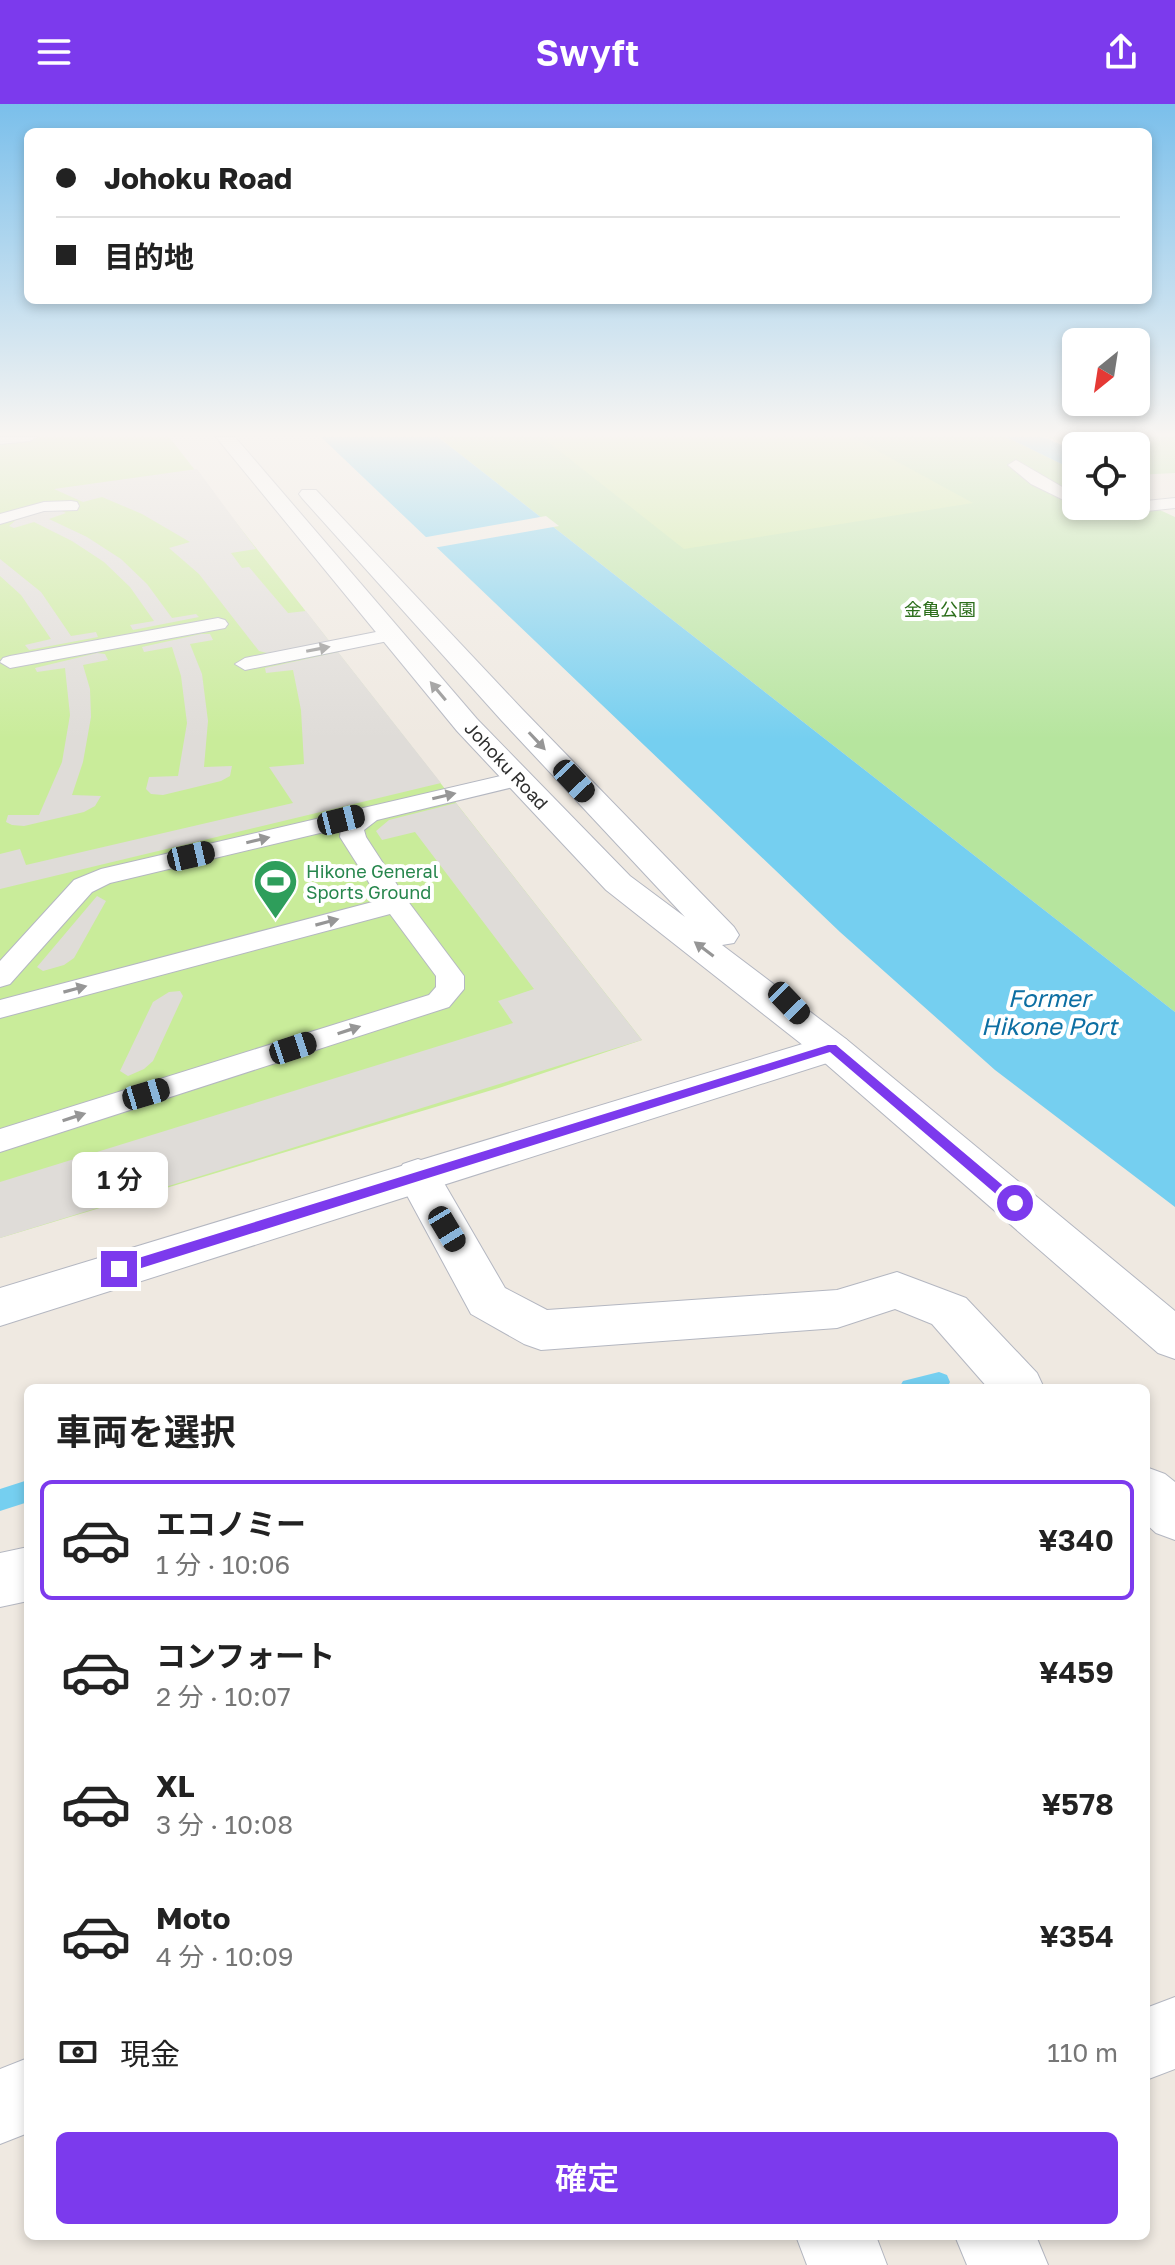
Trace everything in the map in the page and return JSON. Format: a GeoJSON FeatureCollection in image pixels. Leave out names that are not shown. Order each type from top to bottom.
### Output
{"type":"FeatureCollection","features":[{"type":"Feature","properties":{"kind":"main road","name":"Johoku Road"},"geometry":{"type":"LineString","coordinates":[[310,538],[467,725],[618,883],[832,1048],[1175,1339]]}},
{"type":"Feature","properties":{"kind":"main road","name":"Johoku Road"},"geometry":{"type":"LineString","coordinates":[[349,538],[605,814],[832,1048]]}},
{"type":"Feature","properties":{"kind":"main road"},"geometry":{"type":"LineString","coordinates":[[0,1307],[832,1048]]}},
{"type":"Feature","properties":{"kind":"main road"},"geometry":{"type":"LineString","coordinates":[[418,1175],[488,1301],[541,1330],[837,1309],[897,1290],[949,1311],[1015,1384]]}},
{"type":"Feature","properties":{"kind":"main road"},"geometry":{"type":"LineString","coordinates":[[1150,1494],[1175,1515]]}},
{"type":"Feature","properties":{"kind":"main road"},"geometry":{"type":"LineString","coordinates":[[0,1580],[24,1575]]}},
{"type":"Feature","properties":{"kind":"main road"},"geometry":{"type":"LineString","coordinates":[[1150,2042],[1175,2033]]}},
{"type":"Feature","properties":{"kind":"main road"},"geometry":{"type":"LineString","coordinates":[[0,2107],[24,2097]]}},
{"type":"Feature","properties":{"kind":"main road"},"geometry":{"type":"LineString","coordinates":[[838,2240],[847,2265]]}},
{"type":"Feature","properties":{"kind":"main road"},"geometry":{"type":"LineString","coordinates":[[997,2240],[1008,2265]]}},
{"type":"Feature","properties":{"kind":"lane"},"geometry":{"type":"LineString","coordinates":[[6,663],[218,624]]}},
{"type":"Feature","properties":{"kind":"lane"},"geometry":{"type":"LineString","coordinates":[[245,664],[391,635]]}},
{"type":"Feature","properties":{"kind":"lane"},"geometry":{"type":"LineString","coordinates":[[0,978],[83,886],[101,877],[518,779]]}},
{"type":"Feature","properties":{"kind":"lane"},"geometry":{"type":"LineString","coordinates":[[0,1141],[439,1001],[450,989],[450,976],[396,904],[353,837],[352,830],[358,821],[370,813]]}},
{"type":"Feature","properties":{"kind":"lane"},"geometry":{"type":"LineString","coordinates":[[0,1009],[396,904]]}},
{"type":"Feature","properties":{"kind":"green space","name":"Hikone General Sports Ground"},"geometry":{"type":"Polygon","coordinates":[[[0,538],[248,538],[642,1040],[502,1087],[0,1238],[0,538]]]}},
{"type":"Feature","properties":{"kind":"green space","name":"金亀公園"},"geometry":{"type":"Polygon","coordinates":[[[567,538],[1175,538],[1175,1012],[567,538]]]}},
{"type":"Feature","properties":{"kind":"green space"},"geometry":{"type":"Polygon","coordinates":[[[670,538],[754,538],[684,549],[670,538]]]}},
{"type":"Feature","properties":{"kind":"shaded area"},"geometry":{"type":"Polygon","coordinates":[[[66,538],[88,538],[121,559],[147,584],[172,618],[196,614],[199,617],[133,630],[130,625],[154,621],[130,587],[104,562],[66,538]]]}},
{"type":"Feature","properties":{"kind":"shaded area"},"geometry":{"type":"Polygon","coordinates":[[[183,538],[248,538],[256,549],[231,553],[242,568],[249,567],[288,613],[306,611],[330,642],[271,654],[259,651],[199,574],[169,548],[190,542],[183,538]]]}},
{"type":"Feature","properties":{"kind":"shaded area"},"geometry":{"type":"Polygon","coordinates":[[[0,559],[41,592],[71,636],[96,632],[98,637],[29,650],[25,645],[51,639],[21,595],[0,576],[0,559]]]}},
{"type":"Feature","properties":{"kind":"shaded area"},"geometry":{"type":"Polygon","coordinates":[[[210,634],[213,640],[190,644],[202,674],[208,721],[204,767],[232,766],[230,776],[163,795],[151,794],[146,789],[149,777],[178,776],[187,723],[181,676],[172,647],[144,652],[142,647],[210,634]]]}},
{"type":"Feature","properties":{"kind":"shaded area"},"geometry":{"type":"Polygon","coordinates":[[[338,652],[441,783],[0,889],[0,854],[20,849],[26,865],[293,803],[269,767],[304,764],[301,710],[293,670],[266,673],[265,668],[338,652]]]}},
{"type":"Feature","properties":{"kind":"shaded area"},"geometry":{"type":"Polygon","coordinates":[[[97,653],[105,654],[108,660],[83,665],[90,689],[91,717],[83,762],[72,795],[101,796],[95,806],[84,812],[24,826],[6,822],[8,815],[39,815],[62,762],[70,715],[65,668],[37,672],[35,668],[97,653]]]}},
{"type":"Feature","properties":{"kind":"shaded area"},"geometry":{"type":"Polygon","coordinates":[[[456,803],[642,1040],[0,1238],[0,1182],[513,1023],[498,1001],[534,989],[415,832],[382,840],[376,831],[389,820],[456,803]]]}},
{"type":"Feature","properties":{"kind":"shaded area"},"geometry":{"type":"Polygon","coordinates":[[[97,896],[106,901],[74,958],[64,965],[43,971],[37,967],[97,896]]]}},
{"type":"Feature","properties":{"kind":"shaded area"},"geometry":{"type":"Polygon","coordinates":[[[180,991],[183,996],[153,1061],[128,1076],[120,1071],[153,1002],[169,992],[180,991]]]}},
{"type":"Feature","properties":{"kind":"water","name":"Former Hikone Port"},"geometry":{"type":"Polygon","coordinates":[[[427,538],[567,538],[1175,1012],[1175,1207],[995,1070],[840,932],[427,538]]]}},
{"type":"Feature","properties":{"kind":"pier"},"geometry":{"type":"Polygon","coordinates":[[[422,538],[491,538],[433,548],[422,538]]]}},
{"type":"Feature","properties":{"kind":"waterway"},"geometry":{"type":"LineString","coordinates":[[930,1384],[939,1382]]}},
{"type":"Feature","properties":{"kind":"waterway"},"geometry":{"type":"LineString","coordinates":[[0,1500],[24,1492]]}},
{"type":"Feature","properties":{"kind":"place","name":"Hikone General Sports Ground"},"geometry":{"type":"Point","coordinates":[275,921]}},
{"type":"Feature","properties":{"kind":"route"},"geometry":{"type":"LineString","coordinates":[[119,1269],[832,1048],[1015,1203]]}}]}
